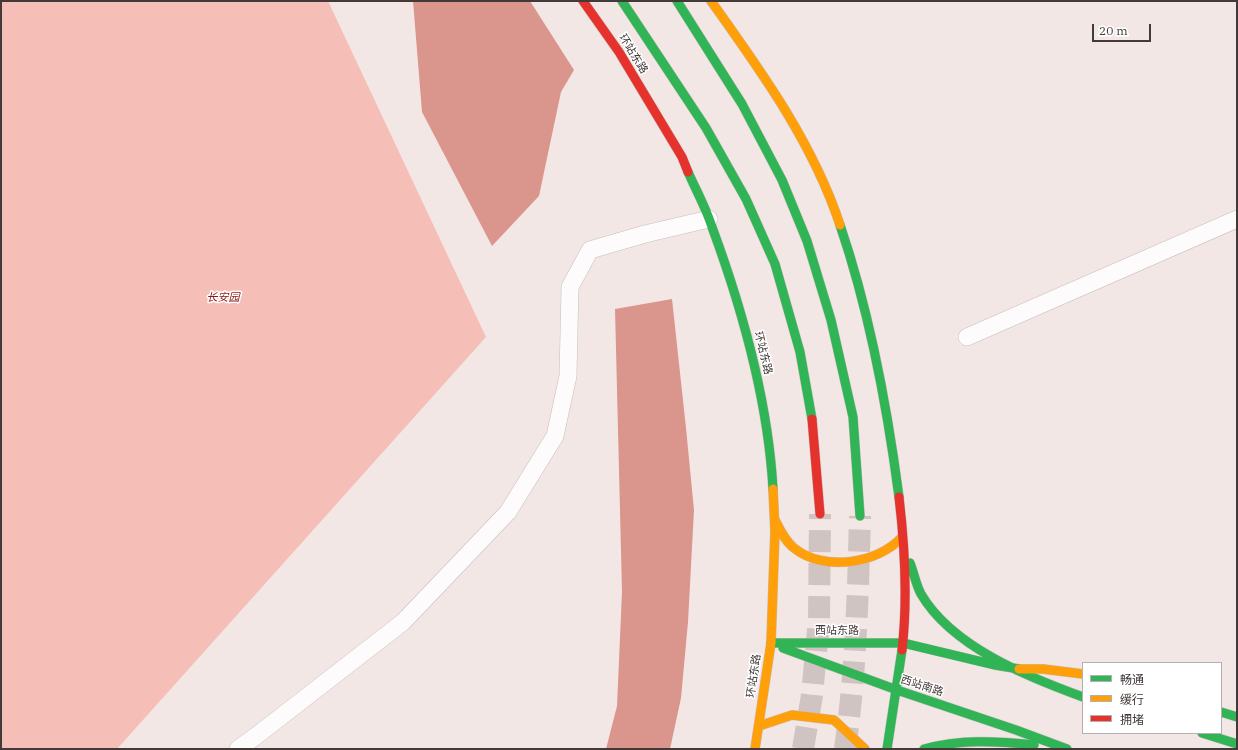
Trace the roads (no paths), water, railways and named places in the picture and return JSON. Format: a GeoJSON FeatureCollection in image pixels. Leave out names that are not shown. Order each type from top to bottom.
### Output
{"type":"FeatureCollection","features":[{"type":"Feature","properties":{"kind":"main road","name":"环站东路"},"geometry":{"type":"LineString","coordinates":[[583,1],[619,52],[682,157],[709,219],[740,311],[756,374],[765,418],[772,473],[775,520],[771,643],[755,749]]}},
{"type":"Feature","properties":{"kind":"main road","name":"环站东路"},"geometry":{"type":"LineString","coordinates":[[622,1],[706,128],[746,199],[775,264],[800,352],[812,421],[820,514]]}},
{"type":"Feature","properties":{"kind":"main road"},"geometry":{"type":"LineString","coordinates":[[677,1],[742,104],[782,180],[807,241],[831,320],[853,417],[860,516]]}},
{"type":"Feature","properties":{"kind":"main road"},"geometry":{"type":"LineString","coordinates":[[711,1],[761,73],[794,125],[827,190],[842,227],[864,308],[892,444],[904,564],[905,608],[903,642],[887,749]]}},
{"type":"Feature","properties":{"kind":"main road"},"geometry":{"type":"LineString","coordinates":[[775,520],[794,549],[804,555],[831,562],[846,562],[877,555],[886,551],[902,538]]}},
{"type":"Feature","properties":{"kind":"main road"},"geometry":{"type":"LineString","coordinates":[[902,538],[921,594],[944,624],[996,660],[1082,697]]}},
{"type":"Feature","properties":{"kind":"main road"},"geometry":{"type":"LineString","coordinates":[[903,642],[1017,669],[1044,669],[1082,674]]}},
{"type":"Feature","properties":{"kind":"main road","name":"西站东路"},"geometry":{"type":"LineString","coordinates":[[771,643],[903,642]]}},
{"type":"Feature","properties":{"kind":"main road","name":"西站南路"},"geometry":{"type":"LineString","coordinates":[[771,643],[897,690],[1016,730],[1063,748]]}},
{"type":"Feature","properties":{"kind":"main road"},"geometry":{"type":"LineString","coordinates":[[1222,712],[1237,717]]}},
{"type":"Feature","properties":{"kind":"main road"},"geometry":{"type":"LineString","coordinates":[[759,726],[792,715],[834,720],[865,749]]}},
{"type":"Feature","properties":{"kind":"main road"},"geometry":{"type":"LineString","coordinates":[[1205,734],[1237,744]]}},
{"type":"Feature","properties":{"kind":"main road"},"geometry":{"type":"LineString","coordinates":[[924,749],[948,742],[982,740],[1063,748]]}},
{"type":"Feature","properties":{"kind":"street"},"geometry":{"type":"LineString","coordinates":[[238,749],[402,622],[508,512],[555,436],[568,376],[570,287],[590,250],[645,234],[709,219]]}},
{"type":"Feature","properties":{"kind":"street"},"geometry":{"type":"LineString","coordinates":[[967,337],[1237,219]]}},
{"type":"Feature","properties":{"kind":"tunnel"},"geometry":{"type":"LineString","coordinates":[[803,749],[812,695],[819,620],[820,514]]}},
{"type":"Feature","properties":{"kind":"tunnel"},"geometry":{"type":"LineString","coordinates":[[845,749],[854,662],[860,516]]}},
{"type":"Feature","properties":{"kind":"park label","name":"长安园"},"geometry":{"type":"Point","coordinates":[223,298]}}]}
